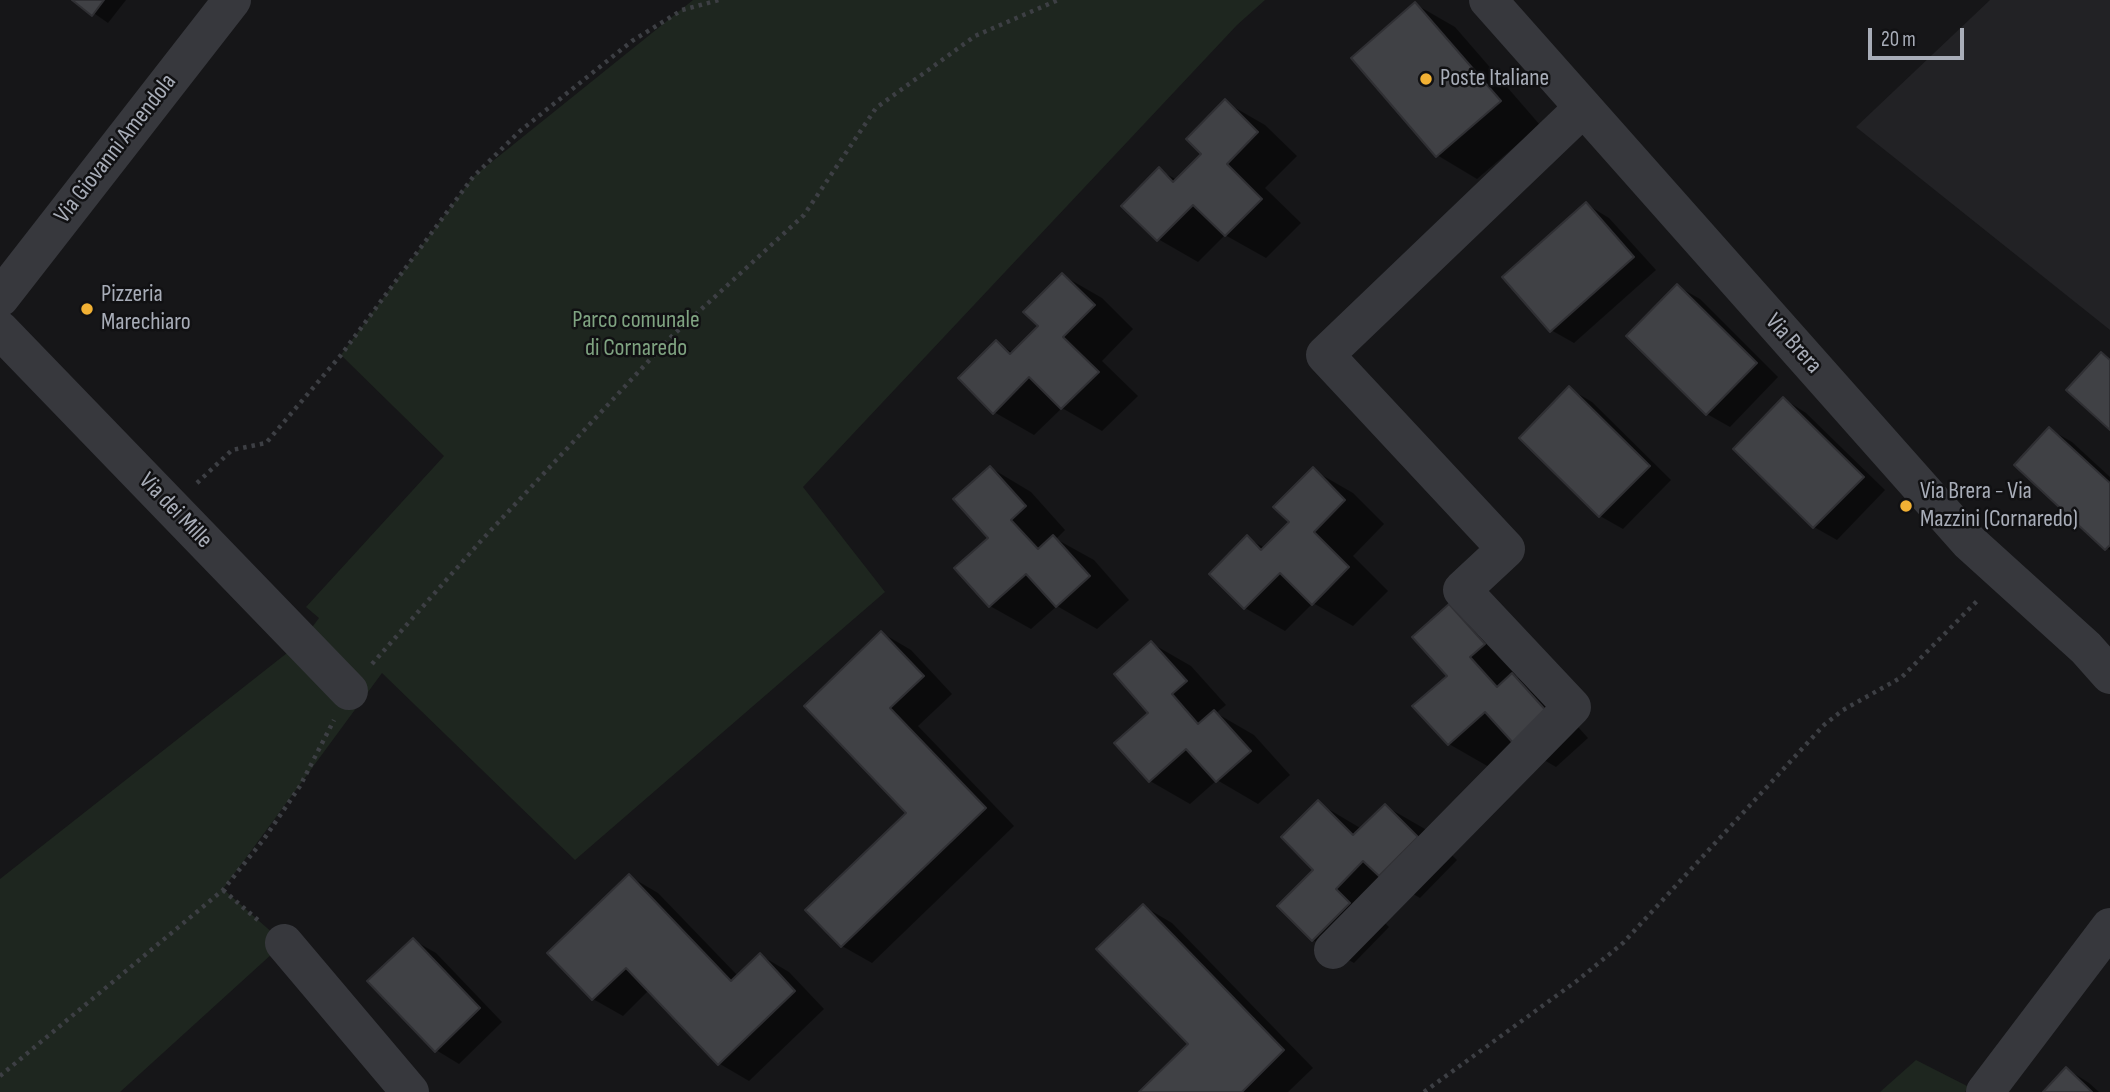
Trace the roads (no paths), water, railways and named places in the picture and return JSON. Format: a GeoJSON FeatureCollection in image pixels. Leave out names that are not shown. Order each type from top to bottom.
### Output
{"type":"FeatureCollection","features":[{"type":"Feature","properties":{"kind":"street","name":"Via Giovanni Amendola"},"geometry":{"type":"LineString","coordinates":[[0,298],[232,0]]}},
{"type":"Feature","properties":{"kind":"street","name":"Via Brera"},"geometry":{"type":"LineString","coordinates":[[1488,0],[1969,542],[2086,648],[2110,675]]}},
{"type":"Feature","properties":{"kind":"street"},"geometry":{"type":"LineString","coordinates":[[1333,950],[1572,707],[1462,590],[1506,549],[1325,355],[1583,108]]}},
{"type":"Feature","properties":{"kind":"street","name":"Via dei Mille"},"geometry":{"type":"LineString","coordinates":[[0,330],[349,691]]}},
{"type":"Feature","properties":{"kind":"street"},"geometry":{"type":"LineString","coordinates":[[1985,1092],[2110,927]]}},
{"type":"Feature","properties":{"kind":"street"},"geometry":{"type":"LineString","coordinates":[[284,943],[410,1092]]}},
{"type":"Feature","properties":{"kind":"place","name":"Poste Italiane"},"geometry":{"type":"Point","coordinates":[1426,79]}},
{"type":"Feature","properties":{"kind":"place","name":"Pizzeria Marechiaro"},"geometry":{"type":"Point","coordinates":[87,309]}},
{"type":"Feature","properties":{"kind":"place","name":"Via Brera - Via Mazzini (Cornaredo)"},"geometry":{"type":"Point","coordinates":[1906,506]}},
{"type":"Feature","properties":{"kind":"park label","name":"Parco comunale di Cornaredo"},"geometry":{"type":"Point","coordinates":[636,335]}}]}
